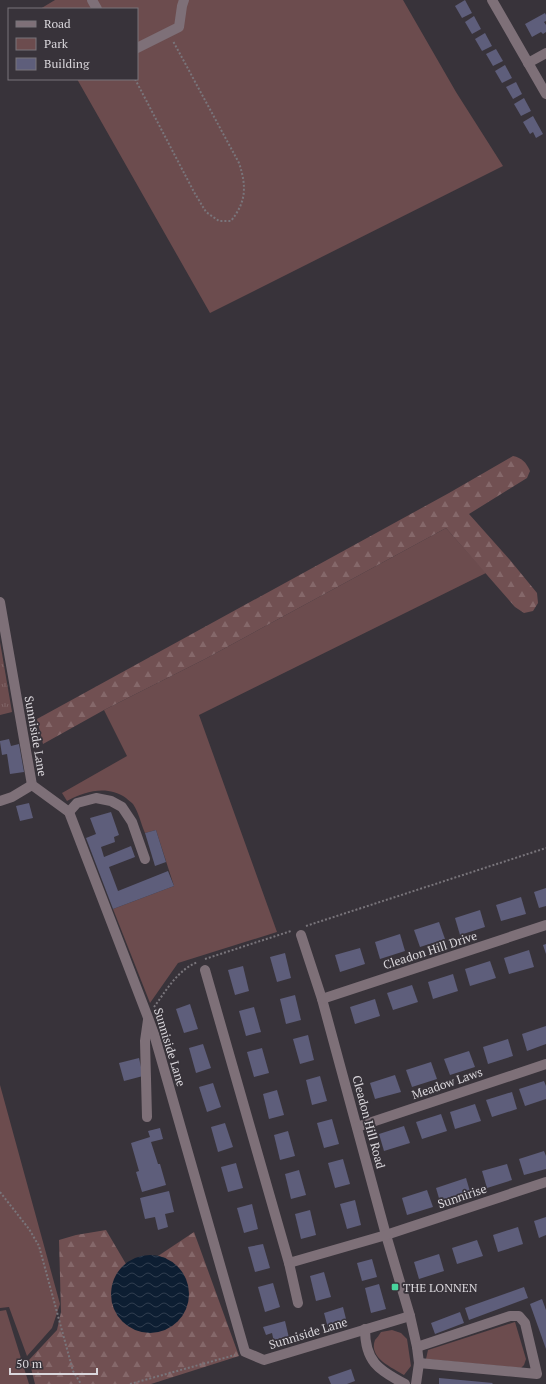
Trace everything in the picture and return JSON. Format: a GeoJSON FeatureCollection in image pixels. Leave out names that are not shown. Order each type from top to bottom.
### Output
{"type":"FeatureCollection","features":[{"type":"Feature","properties":{"kind":"street"},"geometry":{"type":"LineString","coordinates":[[138,47],[178,27],[184,0]]}},
{"type":"Feature","properties":{"kind":"street"},"geometry":{"type":"LineString","coordinates":[[492,0],[546,94]]}},
{"type":"Feature","properties":{"kind":"street"},"geometry":{"type":"LineString","coordinates":[[528,63],[546,53]]}},
{"type":"Feature","properties":{"kind":"street","name":"Sunniside Lane"},"geometry":{"type":"LineString","coordinates":[[0,602],[32,785],[69,812],[147,1017],[158,1049],[245,1352],[264,1360],[410,1316]]}},
{"type":"Feature","properties":{"kind":"street"},"geometry":{"type":"LineString","coordinates":[[0,800],[12,797],[32,785]]}},
{"type":"Feature","properties":{"kind":"street"},"geometry":{"type":"LineString","coordinates":[[69,812],[77,803],[96,798],[111,801],[122,807],[132,822],[145,859]]}},
{"type":"Feature","properties":{"kind":"street","name":"Cleadon Hill Drive"},"geometry":{"type":"LineString","coordinates":[[322,999],[546,925]]}},
{"type":"Feature","properties":{"kind":"street","name":"Cleadon Hill Road"},"geometry":{"type":"LineString","coordinates":[[297,931],[322,999],[386,1235],[410,1316]]}},
{"type":"Feature","properties":{"kind":"street"},"geometry":{"type":"LineString","coordinates":[[205,970],[289,1263],[298,1303]]}},
{"type":"Feature","properties":{"kind":"street"},"geometry":{"type":"LineString","coordinates":[[147,1017],[145,1041],[147,1117]]}},
{"type":"Feature","properties":{"kind":"street","name":"Meadow Laws"},"geometry":{"type":"LineString","coordinates":[[357,1127],[546,1064]]}},
{"type":"Feature","properties":{"kind":"street","name":"Sunnirise"},"geometry":{"type":"LineString","coordinates":[[289,1263],[386,1235],[546,1182]]}},
{"type":"Feature","properties":{"kind":"street"},"geometry":{"type":"LineString","coordinates":[[410,1316],[419,1364],[416,1384]]}},
{"type":"Feature","properties":{"kind":"street"},"geometry":{"type":"LineString","coordinates":[[417,1347],[510,1316],[519,1316],[525,1323],[542,1375],[419,1364]]}},
{"type":"Feature","properties":{"kind":"street"},"geometry":{"type":"LineString","coordinates":[[365,1329],[365,1341],[369,1355],[374,1363],[389,1376],[405,1384]]}},
{"type":"Feature","properties":{"kind":"path"},"geometry":{"type":"LineString","coordinates":[[136,80],[206,212],[219,221],[231,221],[240,209],[244,193],[244,177],[242,170],[168,32]]}},
{"type":"Feature","properties":{"kind":"path"},"geometry":{"type":"LineString","coordinates":[[147,1017],[184,969],[190,964],[297,931],[546,848]]}},
{"type":"Feature","properties":{"kind":"path"},"geometry":{"type":"LineString","coordinates":[[0,1192],[29,1229],[39,1246],[53,1292],[73,1371],[81,1384]]}},
{"type":"Feature","properties":{"kind":"path"},"geometry":{"type":"LineString","coordinates":[[130,1384],[245,1352]]}},
{"type":"Feature","properties":{"kind":"green space"},"geometry":{"type":"Polygon","coordinates":[[[55,0],[403,0],[456,92],[503,166],[210,313],[78,80],[138,80],[138,8],[42,8],[55,0]]]}},
{"type":"Feature","properties":{"kind":"green space"},"geometry":{"type":"Polygon","coordinates":[[[513,456],[521,459],[527,465],[530,471],[527,478],[469,514],[537,593],[538,603],[533,611],[524,613],[515,607],[446,528],[205,659],[104,710],[43,744],[37,719],[449,493],[513,456]]]}},
{"type":"Feature","properties":{"kind":"green space"},"geometry":{"type":"Polygon","coordinates":[[[446,528],[486,573],[199,715],[277,932],[178,963],[150,1003],[113,909],[174,886],[156,830],[145,833],[133,804],[119,794],[96,791],[82,794],[67,801],[62,793],[127,756],[104,710],[205,659],[446,528]]]}},
{"type":"Feature","properties":{"kind":"green space"},"geometry":{"type":"Polygon","coordinates":[[[0,642],[12,712],[0,715],[0,642]]]}},
{"type":"Feature","properties":{"kind":"green space"},"geometry":{"type":"Polygon","coordinates":[[[0,1085],[60,1304],[52,1328],[27,1356],[9,1307],[0,1308],[0,1085]]]}},
{"type":"Feature","properties":{"kind":"green space"},"geometry":{"type":"Polygon","coordinates":[[[106,1230],[126,1264],[119,1271],[114,1280],[112,1295],[114,1304],[124,1322],[137,1330],[145,1332],[159,1331],[172,1325],[178,1320],[186,1308],[166,1258],[158,1256],[194,1232],[239,1356],[151,1384],[35,1384],[29,1360],[57,1330],[61,1312],[59,1240],[76,1235],[106,1230]]]}},
{"type":"Feature","properties":{"kind":"green space"},"geometry":{"type":"Polygon","coordinates":[[[6,1310],[29,1384],[0,1384],[0,1311],[6,1310]]]}},
{"type":"Feature","properties":{"kind":"green space"},"geometry":{"type":"Polygon","coordinates":[[[515,1322],[526,1359],[521,1368],[426,1359],[428,1350],[515,1322]]]}},
{"type":"Feature","properties":{"kind":"green space"},"geometry":{"type":"Polygon","coordinates":[[[392,1330],[401,1333],[407,1339],[411,1366],[404,1375],[388,1366],[378,1357],[375,1352],[375,1340],[381,1332],[392,1330]]]}},
{"type":"Feature","properties":{"kind":"water"},"geometry":{"type":"Polygon","coordinates":[[[150,1255],[165,1258],[177,1267],[186,1279],[189,1294],[186,1309],[177,1321],[165,1330],[150,1333],[135,1330],[123,1321],[114,1309],[111,1294],[114,1279],[123,1267],[135,1258],[150,1255]]]}},
{"type":"Feature","properties":{"kind":"building"},"geometry":{"type":"Polygon","coordinates":[[[465,0],[472,13],[462,18],[455,6],[465,0]]]}},
{"type":"Feature","properties":{"kind":"building"},"geometry":{"type":"Polygon","coordinates":[[[545,13],[546,21],[544,22],[546,25],[546,32],[543,34],[541,32],[532,37],[525,24],[545,13]]]}},
{"type":"Feature","properties":{"kind":"building"},"geometry":{"type":"Polygon","coordinates":[[[474,16],[481,29],[472,34],[465,22],[474,16]]]}},
{"type":"Feature","properties":{"kind":"building"},"geometry":{"type":"Polygon","coordinates":[[[485,33],[492,46],[482,51],[475,39],[485,33]]]}},
{"type":"Feature","properties":{"kind":"building"},"geometry":{"type":"Polygon","coordinates":[[[496,49],[503,61],[493,66],[486,54],[496,49]]]}},
{"type":"Feature","properties":{"kind":"building"},"geometry":{"type":"Polygon","coordinates":[[[505,65],[512,78],[502,83],[495,71],[505,65]]]}},
{"type":"Feature","properties":{"kind":"building"},"geometry":{"type":"Polygon","coordinates":[[[516,82],[522,94],[513,99],[506,87],[516,82]]]}},
{"type":"Feature","properties":{"kind":"building"},"geometry":{"type":"Polygon","coordinates":[[[524,98],[531,111],[521,116],[514,104],[524,98]]]}},
{"type":"Feature","properties":{"kind":"building"},"geometry":{"type":"Polygon","coordinates":[[[533,116],[543,134],[536,138],[533,132],[530,134],[523,122],[533,116]]]}},
{"type":"Feature","properties":{"kind":"building"},"geometry":{"type":"Polygon","coordinates":[[[9,739],[11,746],[19,744],[24,772],[10,774],[7,754],[2,755],[0,742],[9,739]]]}},
{"type":"Feature","properties":{"kind":"building"},"geometry":{"type":"Polygon","coordinates":[[[29,803],[33,818],[20,821],[16,806],[29,803]]]}},
{"type":"Feature","properties":{"kind":"building"},"geometry":{"type":"Polygon","coordinates":[[[111,812],[119,835],[114,837],[115,842],[101,847],[104,857],[131,846],[135,857],[109,867],[118,891],[168,871],[174,886],[113,909],[86,838],[96,834],[90,818],[111,812]]]}},
{"type":"Feature","properties":{"kind":"building"},"geometry":{"type":"Polygon","coordinates":[[[156,830],[166,862],[155,866],[145,833],[156,830]]]}},
{"type":"Feature","properties":{"kind":"building"},"geometry":{"type":"Polygon","coordinates":[[[546,888],[546,906],[539,908],[534,892],[546,888]]]}},
{"type":"Feature","properties":{"kind":"building"},"geometry":{"type":"Polygon","coordinates":[[[521,897],[526,914],[501,921],[496,905],[521,897]]]}},
{"type":"Feature","properties":{"kind":"building"},"geometry":{"type":"Polygon","coordinates":[[[480,910],[485,927],[460,935],[455,918],[480,910]]]}},
{"type":"Feature","properties":{"kind":"building"},"geometry":{"type":"Polygon","coordinates":[[[439,922],[445,939],[420,947],[414,930],[439,922]]]}},
{"type":"Feature","properties":{"kind":"building"},"geometry":{"type":"Polygon","coordinates":[[[400,934],[405,951],[380,959],[375,942],[400,934]]]}},
{"type":"Feature","properties":{"kind":"building"},"geometry":{"type":"Polygon","coordinates":[[[546,944],[546,954],[543,945],[546,944]]]}},
{"type":"Feature","properties":{"kind":"building"},"geometry":{"type":"Polygon","coordinates":[[[360,948],[365,964],[340,972],[335,955],[360,948]]]}},
{"type":"Feature","properties":{"kind":"building"},"geometry":{"type":"Polygon","coordinates":[[[529,950],[534,967],[509,974],[504,958],[529,950]]]}},
{"type":"Feature","properties":{"kind":"building"},"geometry":{"type":"Polygon","coordinates":[[[285,953],[291,978],[277,982],[270,957],[285,953]]]}},
{"type":"Feature","properties":{"kind":"building"},"geometry":{"type":"Polygon","coordinates":[[[490,961],[496,978],[470,986],[465,969],[490,961]]]}},
{"type":"Feature","properties":{"kind":"building"},"geometry":{"type":"Polygon","coordinates":[[[243,966],[249,991],[235,995],[228,970],[243,966]]]}},
{"type":"Feature","properties":{"kind":"building"},"geometry":{"type":"Polygon","coordinates":[[[453,974],[458,991],[433,999],[428,982],[453,974]]]}},
{"type":"Feature","properties":{"kind":"building"},"geometry":{"type":"Polygon","coordinates":[[[412,985],[418,1002],[393,1010],[387,993],[412,985]]]}},
{"type":"Feature","properties":{"kind":"building"},"geometry":{"type":"Polygon","coordinates":[[[295,995],[301,1020],[286,1024],[280,999],[295,995]]]}},
{"type":"Feature","properties":{"kind":"building"},"geometry":{"type":"Polygon","coordinates":[[[375,999],[380,1016],[355,1024],[350,1007],[375,999]]]}},
{"type":"Feature","properties":{"kind":"building"},"geometry":{"type":"Polygon","coordinates":[[[190,1004],[198,1029],[184,1033],[176,1009],[190,1004]]]}},
{"type":"Feature","properties":{"kind":"building"},"geometry":{"type":"Polygon","coordinates":[[[254,1007],[261,1032],[246,1036],[239,1011],[254,1007]]]}},
{"type":"Feature","properties":{"kind":"building"},"geometry":{"type":"Polygon","coordinates":[[[546,1026],[546,1044],[527,1051],[522,1034],[546,1026]]]}},
{"type":"Feature","properties":{"kind":"building"},"geometry":{"type":"Polygon","coordinates":[[[308,1035],[314,1060],[300,1064],[293,1039],[308,1035]]]}},
{"type":"Feature","properties":{"kind":"building"},"geometry":{"type":"Polygon","coordinates":[[[508,1039],[513,1056],[488,1064],[483,1047],[508,1039]]]}},
{"type":"Feature","properties":{"kind":"building"},"geometry":{"type":"Polygon","coordinates":[[[203,1044],[211,1068],[196,1073],[189,1048],[203,1044]]]}},
{"type":"Feature","properties":{"kind":"building"},"geometry":{"type":"Polygon","coordinates":[[[262,1048],[269,1073],[254,1077],[247,1052],[262,1048]]]}},
{"type":"Feature","properties":{"kind":"building"},"geometry":{"type":"Polygon","coordinates":[[[469,1051],[475,1067],[450,1075],[444,1059],[469,1051]]]}},
{"type":"Feature","properties":{"kind":"building"},"geometry":{"type":"Polygon","coordinates":[[[139,1058],[143,1076],[124,1081],[119,1063],[139,1058]]]}},
{"type":"Feature","properties":{"kind":"building"},"geometry":{"type":"Polygon","coordinates":[[[431,1062],[437,1079],[412,1087],[406,1070],[431,1062]]]}},
{"type":"Feature","properties":{"kind":"building"},"geometry":{"type":"Polygon","coordinates":[[[395,1075],[401,1092],[375,1099],[370,1083],[395,1075]]]}},
{"type":"Feature","properties":{"kind":"building"},"geometry":{"type":"Polygon","coordinates":[[[320,1076],[327,1101],[312,1105],[306,1080],[320,1076]]]}},
{"type":"Feature","properties":{"kind":"building"},"geometry":{"type":"Polygon","coordinates":[[[544,1081],[546,1086],[546,1099],[525,1106],[519,1089],[544,1081]]]}},
{"type":"Feature","properties":{"kind":"building"},"geometry":{"type":"Polygon","coordinates":[[[213,1083],[221,1107],[207,1112],[199,1087],[213,1083]]]}},
{"type":"Feature","properties":{"kind":"building"},"geometry":{"type":"Polygon","coordinates":[[[277,1090],[284,1115],[269,1119],[263,1094],[277,1090]]]}},
{"type":"Feature","properties":{"kind":"building"},"geometry":{"type":"Polygon","coordinates":[[[512,1092],[517,1109],[492,1117],[486,1100],[512,1092]]]}},
{"type":"Feature","properties":{"kind":"building"},"geometry":{"type":"Polygon","coordinates":[[[475,1104],[481,1121],[455,1129],[450,1112],[475,1104]]]}},
{"type":"Feature","properties":{"kind":"building"},"geometry":{"type":"Polygon","coordinates":[[[441,1114],[447,1131],[422,1139],[416,1122],[441,1114]]]}},
{"type":"Feature","properties":{"kind":"building"},"geometry":{"type":"Polygon","coordinates":[[[332,1119],[339,1144],[324,1148],[317,1123],[332,1119]]]}},
{"type":"Feature","properties":{"kind":"building"},"geometry":{"type":"Polygon","coordinates":[[[225,1123],[233,1147],[218,1152],[211,1127],[225,1123]]]}},
{"type":"Feature","properties":{"kind":"building"},"geometry":{"type":"Polygon","coordinates":[[[404,1126],[410,1143],[384,1151],[379,1134],[404,1126]]]}},
{"type":"Feature","properties":{"kind":"building"},"geometry":{"type":"Polygon","coordinates":[[[160,1128],[163,1139],[151,1142],[158,1164],[160,1164],[166,1185],[142,1192],[136,1172],[139,1171],[131,1143],[150,1137],[148,1131],[160,1128]]]}},
{"type":"Feature","properties":{"kind":"building"},"geometry":{"type":"Polygon","coordinates":[[[288,1131],[295,1156],[280,1160],[274,1135],[288,1131]]]}},
{"type":"Feature","properties":{"kind":"building"},"geometry":{"type":"Polygon","coordinates":[[[544,1151],[546,1156],[546,1169],[524,1175],[519,1159],[544,1151]]]}},
{"type":"Feature","properties":{"kind":"building"},"geometry":{"type":"Polygon","coordinates":[[[343,1159],[350,1184],[335,1188],[328,1163],[343,1159]]]}},
{"type":"Feature","properties":{"kind":"building"},"geometry":{"type":"Polygon","coordinates":[[[236,1163],[243,1188],[228,1192],[221,1167],[236,1163]]]}},
{"type":"Feature","properties":{"kind":"building"},"geometry":{"type":"Polygon","coordinates":[[[507,1164],[512,1180],[487,1188],[482,1171],[507,1164]]]}},
{"type":"Feature","properties":{"kind":"building"},"geometry":{"type":"Polygon","coordinates":[[[299,1170],[306,1195],[291,1199],[285,1174],[299,1170]]]}},
{"type":"Feature","properties":{"kind":"building"},"geometry":{"type":"Polygon","coordinates":[[[466,1178],[471,1195],[441,1205],[436,1188],[466,1178]]]}},
{"type":"Feature","properties":{"kind":"building"},"geometry":{"type":"Polygon","coordinates":[[[427,1190],[433,1207],[407,1215],[402,1198],[427,1190]]]}},
{"type":"Feature","properties":{"kind":"building"},"geometry":{"type":"Polygon","coordinates":[[[169,1191],[174,1212],[165,1214],[168,1227],[158,1230],[155,1217],[145,1219],[140,1198],[169,1191]]]}},
{"type":"Feature","properties":{"kind":"building"},"geometry":{"type":"Polygon","coordinates":[[[355,1200],[361,1225],[347,1229],[340,1204],[355,1200]]]}},
{"type":"Feature","properties":{"kind":"building"},"geometry":{"type":"Polygon","coordinates":[[[252,1204],[258,1229],[244,1233],[237,1208],[252,1204]]]}},
{"type":"Feature","properties":{"kind":"building"},"geometry":{"type":"Polygon","coordinates":[[[310,1210],[316,1235],[301,1239],[295,1214],[310,1210]]]}},
{"type":"Feature","properties":{"kind":"building"},"geometry":{"type":"Polygon","coordinates":[[[546,1217],[546,1235],[539,1238],[534,1221],[546,1217]]]}},
{"type":"Feature","properties":{"kind":"building"},"geometry":{"type":"Polygon","coordinates":[[[518,1227],[523,1244],[498,1252],[493,1235],[518,1227]]]}},
{"type":"Feature","properties":{"kind":"building"},"geometry":{"type":"Polygon","coordinates":[[[477,1240],[483,1256],[457,1264],[452,1248],[477,1240]]]}},
{"type":"Feature","properties":{"kind":"building"},"geometry":{"type":"Polygon","coordinates":[[[263,1244],[270,1268],[255,1272],[248,1247],[263,1244]]]}},
{"type":"Feature","properties":{"kind":"building"},"geometry":{"type":"Polygon","coordinates":[[[439,1254],[444,1271],[419,1279],[414,1262],[439,1254]]]}},
{"type":"Feature","properties":{"kind":"building"},"geometry":{"type":"Polygon","coordinates":[[[372,1259],[377,1277],[362,1281],[357,1263],[372,1259]]]}},
{"type":"Feature","properties":{"kind":"building"},"geometry":{"type":"Polygon","coordinates":[[[324,1272],[331,1297],[316,1301],[310,1276],[324,1272]]]}},
{"type":"Feature","properties":{"kind":"building"},"geometry":{"type":"Polygon","coordinates":[[[273,1283],[280,1307],[265,1312],[258,1287],[273,1283]]]}},
{"type":"Feature","properties":{"kind":"building"},"geometry":{"type":"Polygon","coordinates":[[[379,1284],[386,1309],[371,1313],[365,1288],[379,1284]]]}},
{"type":"Feature","properties":{"kind":"building"},"geometry":{"type":"Polygon","coordinates":[[[524,1287],[528,1298],[469,1320],[465,1308],[524,1287]]]}},
{"type":"Feature","properties":{"kind":"building"},"geometry":{"type":"Polygon","coordinates":[[[542,1299],[546,1310],[546,1349],[530,1304],[542,1299]]]}},
{"type":"Feature","properties":{"kind":"building"},"geometry":{"type":"Polygon","coordinates":[[[343,1307],[347,1323],[328,1328],[324,1313],[343,1307]]]}},
{"type":"Feature","properties":{"kind":"building"},"geometry":{"type":"Polygon","coordinates":[[[460,1312],[464,1323],[435,1334],[431,1323],[460,1312]]]}},
{"type":"Feature","properties":{"kind":"building"},"geometry":{"type":"Polygon","coordinates":[[[285,1321],[289,1338],[274,1342],[272,1333],[266,1335],[263,1327],[285,1321]]]}},
{"type":"Feature","properties":{"kind":"building"},"geometry":{"type":"Polygon","coordinates":[[[351,1369],[355,1381],[347,1384],[331,1384],[328,1377],[351,1369]]]}},
{"type":"Feature","properties":{"kind":"building"},"geometry":{"type":"Polygon","coordinates":[[[439,1378],[493,1383],[439,1384],[439,1378]]]}},
{"type":"Feature","properties":{"kind":"place","name":"THE LONNEN"},"geometry":{"type":"Point","coordinates":[395,1287]}}]}
